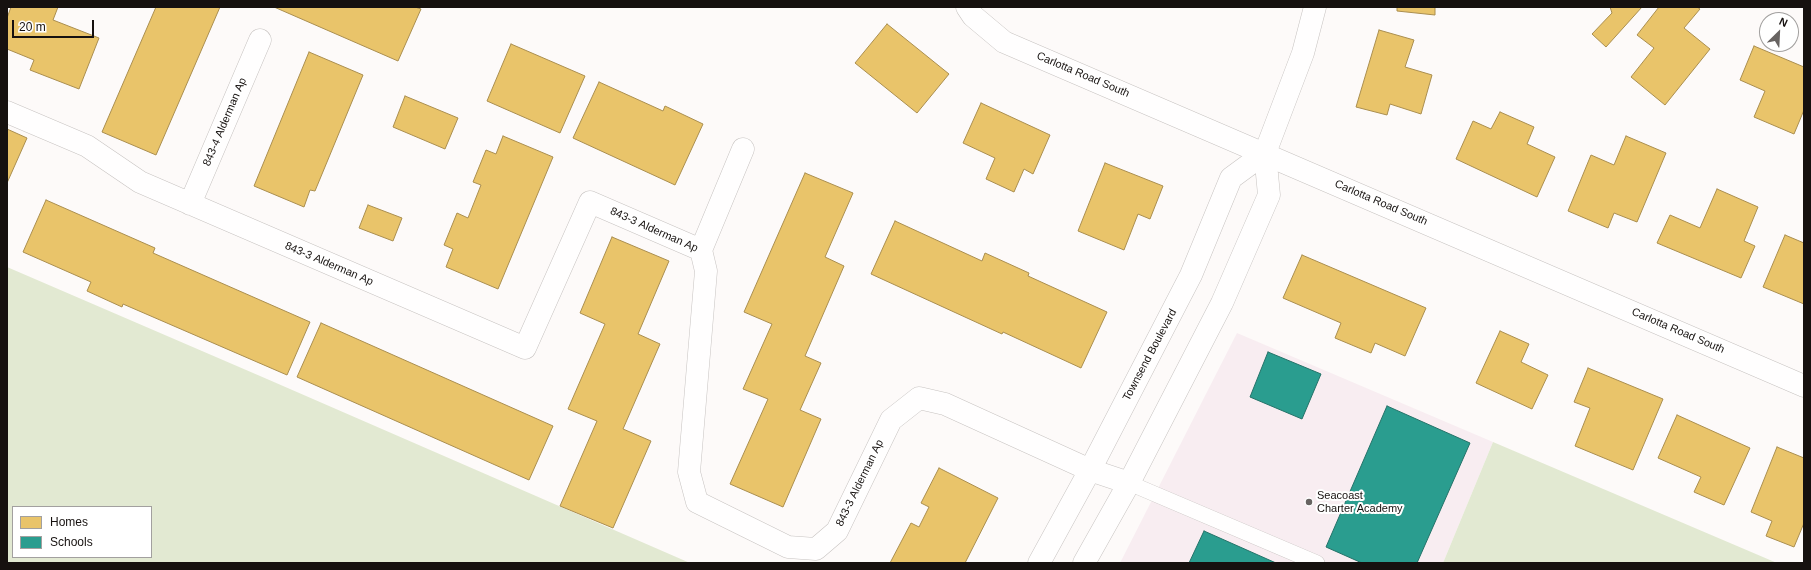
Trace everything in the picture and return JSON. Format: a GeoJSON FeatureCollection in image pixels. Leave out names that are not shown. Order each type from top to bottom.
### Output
{"type":"FeatureCollection","features":[{"type":"Feature","properties":{"kind":"street","name":"Carlotta Road South"},"geometry":{"type":"LineString","coordinates":[[967,7],[973,16],[1004,42],[1804,386]]}},
{"type":"Feature","properties":{"kind":"street"},"geometry":{"type":"LineString","coordinates":[[1084,563],[1129,483],[1222,303],[1269,195],[1265,153],[1303,53],[1315,7]]}},
{"type":"Feature","properties":{"kind":"street","name":"843-4 Alderman Ap"},"geometry":{"type":"LineString","coordinates":[[190,204],[260,40]]}},
{"type":"Feature","properties":{"kind":"street","name":"843-3 Alderman Ap"},"geometry":{"type":"LineString","coordinates":[[7,112],[87,146],[140,182],[525,348],[590,202],[701,250],[706,271],[689,472],[697,502],[788,547],[816,549],[837,531],[891,420],[919,398],[946,404],[1090,470],[1129,483]]}},
{"type":"Feature","properties":{"kind":"street"},"geometry":{"type":"LineString","coordinates":[[701,250],[743,149]]}},
{"type":"Feature","properties":{"kind":"street","name":"Townsend Boulevard"},"geometry":{"type":"LineString","coordinates":[[1039,563],[1090,470],[1191,275],[1231,178],[1265,153]]}},
{"type":"Feature","properties":{"kind":"lane"},"geometry":{"type":"LineString","coordinates":[[1129,483],[1317,563]]}},
{"type":"Feature","properties":{"kind":"shaded area","name":"Seacoast Charter Academy"},"geometry":{"type":"Polygon","coordinates":[[[1237,333],[1493,442],[1443,563],[1120,563],[1237,333]]]}},
{"type":"Feature","properties":{"kind":"green space"},"geometry":{"type":"Polygon","coordinates":[[[7,267],[267,379],[690,563],[7,563],[7,267]]]}},
{"type":"Feature","properties":{"kind":"green space"},"geometry":{"type":"Polygon","coordinates":[[[1493,442],[1777,563],[1443,563],[1493,442]]]}},
{"type":"Feature","properties":{"kind":"building: Homes"},"geometry":{"type":"Polygon","coordinates":[[[11,7],[58,7],[53,20],[99,38],[79,89],[30,70],[34,60],[7,49],[7,18],[11,7]]]}},
{"type":"Feature","properties":{"kind":"building: Homes"},"geometry":{"type":"Polygon","coordinates":[[[156,7],[220,7],[156,155],[102,132],[156,7]]]}},
{"type":"Feature","properties":{"kind":"building: Homes"},"geometry":{"type":"Polygon","coordinates":[[[274,7],[415,7],[421,9],[398,61],[274,7]]]}},
{"type":"Feature","properties":{"kind":"building: Homes"},"geometry":{"type":"Polygon","coordinates":[[[1397,7],[1435,7],[1435,15],[1397,11],[1397,7]]]}},
{"type":"Feature","properties":{"kind":"building: Homes"},"geometry":{"type":"Polygon","coordinates":[[[1610,7],[1642,7],[1606,47],[1592,34],[1612,13],[1610,7]]]}},
{"type":"Feature","properties":{"kind":"building: Homes"},"geometry":{"type":"Polygon","coordinates":[[[1659,7],[1697,7],[1700,9],[1684,28],[1710,49],[1665,105],[1631,77],[1654,48],[1637,35],[1659,7]]]}},
{"type":"Feature","properties":{"kind":"building: Homes"},"geometry":{"type":"Polygon","coordinates":[[[887,24],[949,74],[917,113],[855,63],[887,24]]]}},
{"type":"Feature","properties":{"kind":"building: Homes"},"geometry":{"type":"Polygon","coordinates":[[[1379,30],[1414,40],[1405,67],[1432,75],[1421,114],[1390,104],[1387,115],[1356,107],[1379,30]]]}},
{"type":"Feature","properties":{"kind":"building: Homes"},"geometry":{"type":"Polygon","coordinates":[[[511,44],[585,76],[560,133],[487,101],[511,44]]]}},
{"type":"Feature","properties":{"kind":"building: Homes"},"geometry":{"type":"Polygon","coordinates":[[[1754,46],[1759,48],[1759,52],[1768,52],[1804,67],[1804,110],[1794,134],[1754,117],[1765,91],[1740,80],[1754,46]]]}},
{"type":"Feature","properties":{"kind":"building: Homes"},"geometry":{"type":"Polygon","coordinates":[[[309,52],[363,75],[315,191],[310,190],[304,207],[254,186],[309,52]]]}},
{"type":"Feature","properties":{"kind":"building: Homes"},"geometry":{"type":"Polygon","coordinates":[[[599,82],[663,111],[665,106],[703,124],[675,185],[573,138],[599,82]]]}},
{"type":"Feature","properties":{"kind":"building: Homes"},"geometry":{"type":"Polygon","coordinates":[[[405,96],[458,118],[445,149],[393,127],[405,96]]]}},
{"type":"Feature","properties":{"kind":"building: Homes"},"geometry":{"type":"Polygon","coordinates":[[[981,103],[1050,135],[1033,174],[1024,169],[1014,192],[986,179],[995,158],[963,143],[981,103]]]}},
{"type":"Feature","properties":{"kind":"building: Homes"},"geometry":{"type":"Polygon","coordinates":[[[1500,112],[1534,127],[1527,144],[1555,157],[1537,197],[1456,159],[1473,121],[1491,129],[1500,112]]]}},
{"type":"Feature","properties":{"kind":"building: Homes"},"geometry":{"type":"Polygon","coordinates":[[[7,129],[27,138],[7,183],[7,129]]]}},
{"type":"Feature","properties":{"kind":"building: Homes"},"geometry":{"type":"Polygon","coordinates":[[[503,136],[553,157],[498,289],[446,267],[453,249],[444,245],[457,213],[468,218],[481,185],[473,182],[486,150],[496,154],[503,136]]]}},
{"type":"Feature","properties":{"kind":"building: Homes"},"geometry":{"type":"Polygon","coordinates":[[[1626,136],[1666,153],[1637,222],[1614,213],[1608,228],[1568,211],[1591,155],[1614,165],[1626,136]]]}},
{"type":"Feature","properties":{"kind":"building: Homes"},"geometry":{"type":"Polygon","coordinates":[[[1105,163],[1163,186],[1150,219],[1138,214],[1124,250],[1078,231],[1105,163]]]}},
{"type":"Feature","properties":{"kind":"building: Homes"},"geometry":{"type":"Polygon","coordinates":[[[805,173],[853,193],[825,257],[844,266],[805,356],[821,363],[800,410],[821,419],[783,507],[730,484],[768,399],[743,389],[772,324],[744,312],[805,173]]]}},
{"type":"Feature","properties":{"kind":"building: Homes"},"geometry":{"type":"Polygon","coordinates":[[[1717,189],[1758,207],[1744,241],[1755,246],[1741,278],[1657,243],[1670,215],[1700,228],[1717,189]]]}},
{"type":"Feature","properties":{"kind":"building: Homes"},"geometry":{"type":"Polygon","coordinates":[[[46,200],[155,248],[153,253],[310,322],[287,375],[123,304],[122,307],[87,291],[91,282],[23,252],[46,200]]]}},
{"type":"Feature","properties":{"kind":"building: Homes"},"geometry":{"type":"Polygon","coordinates":[[[368,205],[402,218],[393,241],[359,228],[368,205]]]}},
{"type":"Feature","properties":{"kind":"building: Homes"},"geometry":{"type":"Polygon","coordinates":[[[895,221],[982,261],[985,253],[1029,273],[1028,276],[1107,312],[1081,368],[1003,332],[1002,334],[871,274],[895,221]]]}},
{"type":"Feature","properties":{"kind":"building: Homes"},"geometry":{"type":"Polygon","coordinates":[[[1785,235],[1804,243],[1804,304],[1763,287],[1785,235]]]}},
{"type":"Feature","properties":{"kind":"building: Homes"},"geometry":{"type":"Polygon","coordinates":[[[612,237],[669,261],[638,334],[660,344],[623,429],[651,441],[613,528],[560,506],[597,421],[568,409],[605,324],[580,313],[612,237]]]}},
{"type":"Feature","properties":{"kind":"building: Homes"},"geometry":{"type":"Polygon","coordinates":[[[1302,255],[1426,308],[1405,356],[1375,343],[1371,353],[1335,338],[1341,323],[1283,298],[1302,255]]]}},
{"type":"Feature","properties":{"kind":"building: Homes"},"geometry":{"type":"Polygon","coordinates":[[[321,323],[553,426],[529,480],[297,377],[321,323]]]}},
{"type":"Feature","properties":{"kind":"building: Homes"},"geometry":{"type":"Polygon","coordinates":[[[1500,331],[1529,344],[1521,362],[1548,375],[1532,409],[1476,383],[1500,331]]]}},
{"type":"Feature","properties":{"kind":"building: Homes"},"geometry":{"type":"Polygon","coordinates":[[[1588,368],[1663,399],[1633,470],[1575,446],[1590,408],[1574,402],[1588,368]]]}},
{"type":"Feature","properties":{"kind":"building: Homes"},"geometry":{"type":"Polygon","coordinates":[[[1677,415],[1750,448],[1724,505],[1694,492],[1701,477],[1658,458],[1677,415]]]}},
{"type":"Feature","properties":{"kind":"building: Homes"},"geometry":{"type":"Polygon","coordinates":[[[1777,447],[1804,458],[1804,523],[1794,547],[1766,536],[1772,521],[1751,512],[1777,447]]]}},
{"type":"Feature","properties":{"kind":"building: Homes"},"geometry":{"type":"Polygon","coordinates":[[[939,468],[998,498],[965,563],[890,563],[911,523],[919,527],[929,507],[921,503],[939,468]]]}},
{"type":"Feature","properties":{"kind":"building: Schools"},"geometry":{"type":"Polygon","coordinates":[[[1268,352],[1321,374],[1302,419],[1250,397],[1268,352]]]}},
{"type":"Feature","properties":{"kind":"building: Schools"},"geometry":{"type":"Polygon","coordinates":[[[1387,406],[1470,443],[1417,563],[1362,563],[1326,547],[1387,406]]]}},
{"type":"Feature","properties":{"kind":"building: Schools"},"geometry":{"type":"Polygon","coordinates":[[[1204,531],[1276,563],[1189,563],[1204,531]]]}},
{"type":"Feature","properties":{"kind":"place","name":"Seacoast Charter Academy"},"geometry":{"type":"Point","coordinates":[1309,502]}}]}
